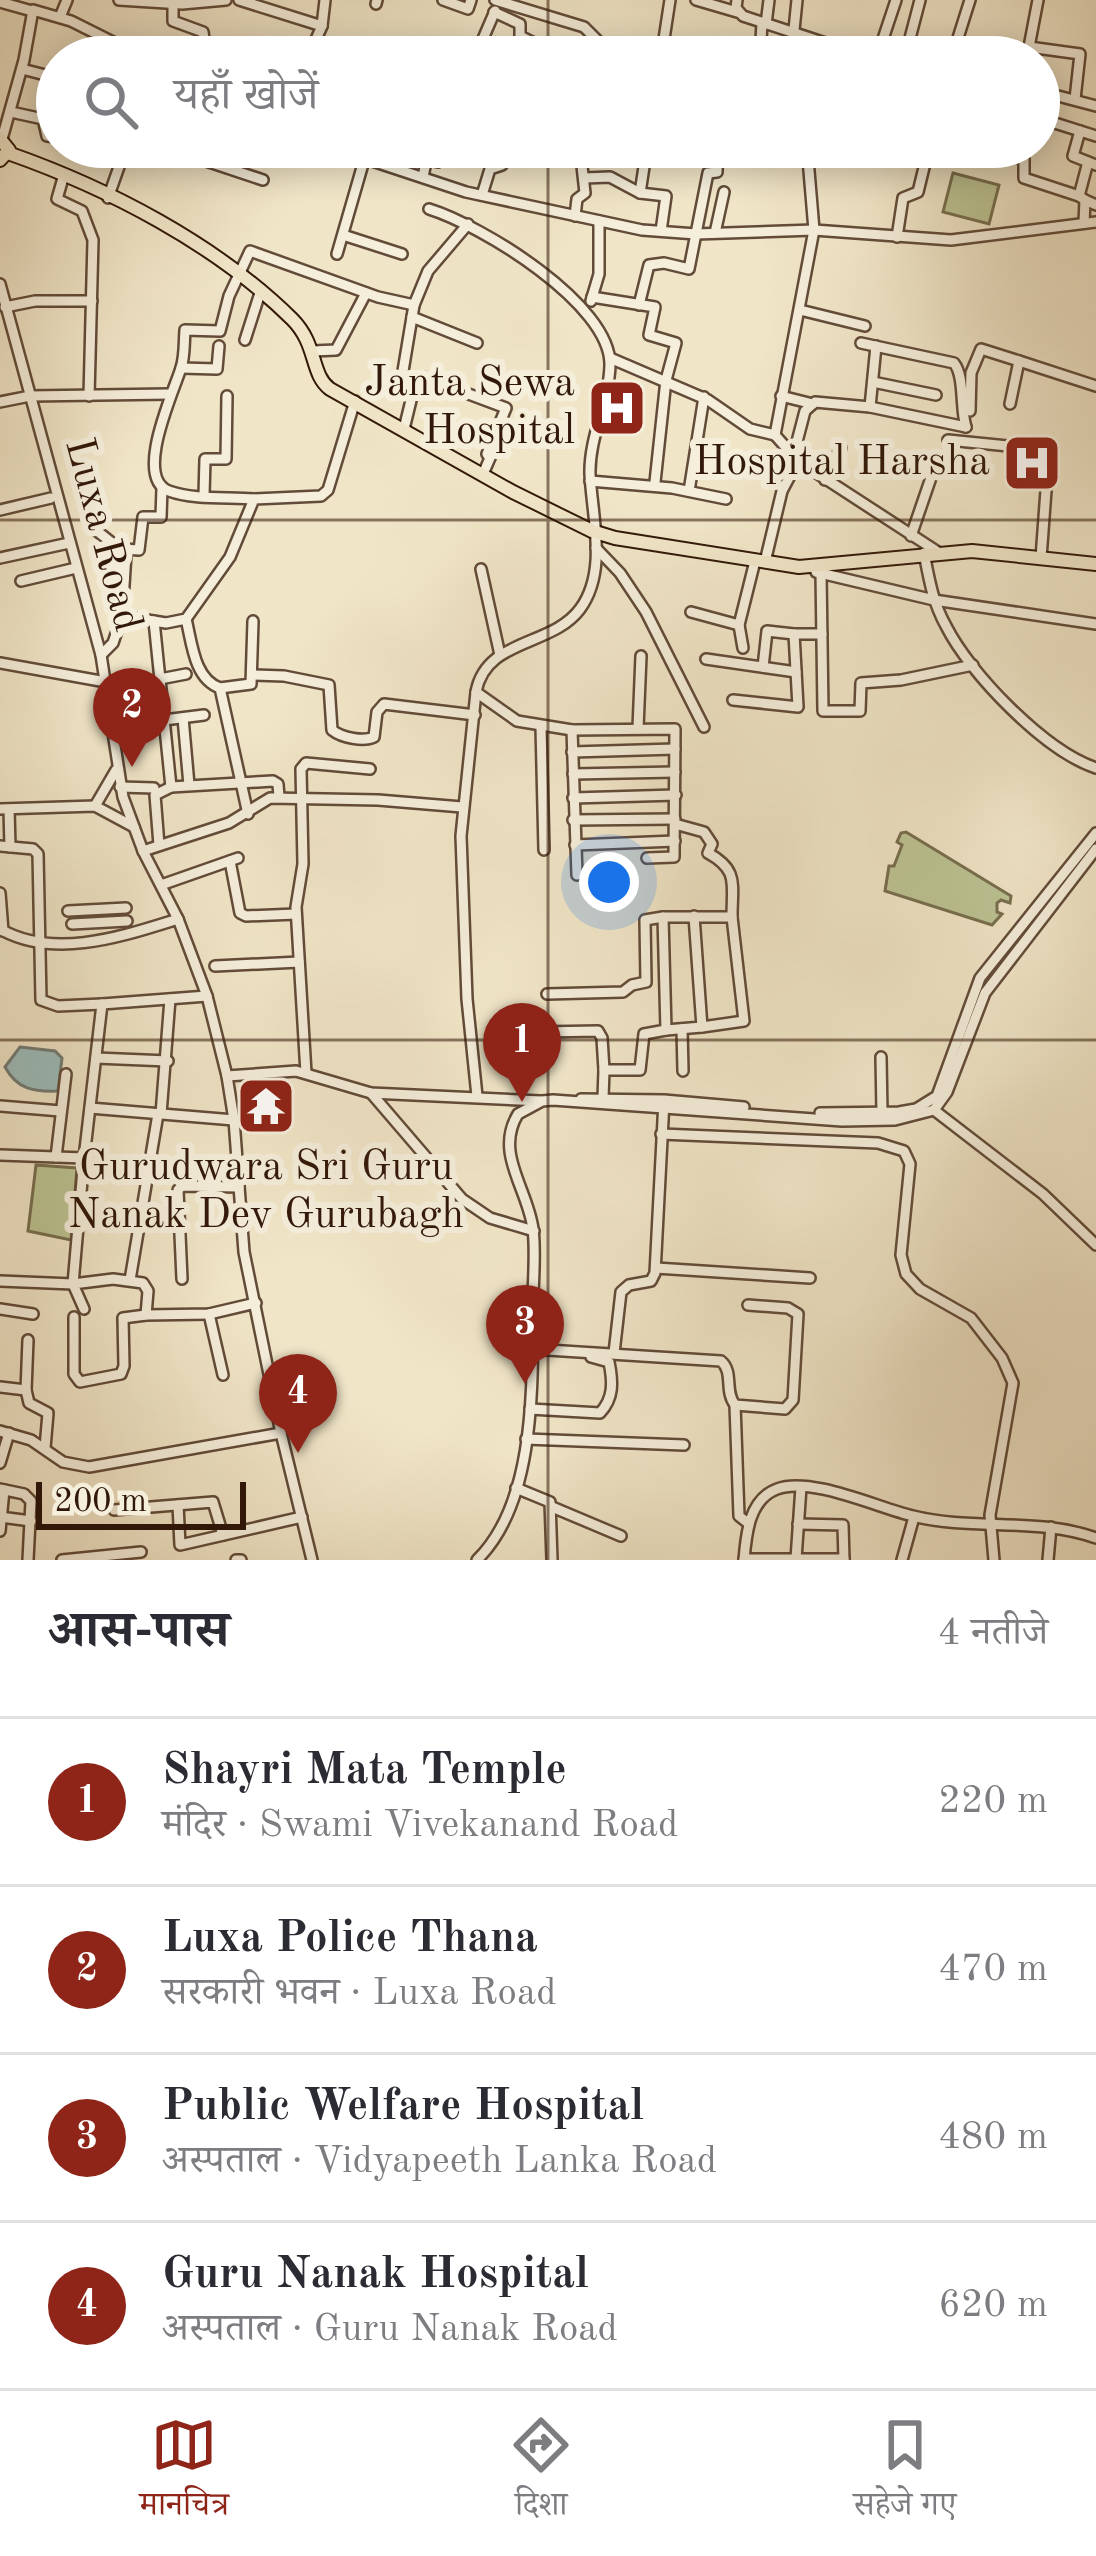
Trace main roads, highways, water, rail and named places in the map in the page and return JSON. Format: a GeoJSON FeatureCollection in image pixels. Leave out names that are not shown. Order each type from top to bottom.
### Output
{"type":"FeatureCollection","features":[{"type":"Feature","properties":{"kind":"main road"},"geometry":{"type":"LineString","coordinates":[[2,148],[36,165]]}},
{"type":"Feature","properties":{"kind":"main road"},"geometry":{"type":"LineString","coordinates":[[43,168],[162,224],[241,272],[307,334],[322,383],[595,540],[800,567],[931,552],[1096,564]]}},
{"type":"Feature","properties":{"kind":"water"},"geometry":{"type":"Polygon","coordinates":[[[20,1047],[55,1051],[62,1058],[58,1091],[27,1088],[15,1080],[5,1067],[20,1047]]]}},
{"type":"Feature","properties":{"kind":"place","name":"Janta Sewa Hospital"},"geometry":{"type":"Point","coordinates":[617,408]}},
{"type":"Feature","properties":{"kind":"place","name":"Hospital Harsha"},"geometry":{"type":"Point","coordinates":[1032,463]}},
{"type":"Feature","properties":{"kind":"place","name":"Luxa Police Thana"},"geometry":{"type":"Point","coordinates":[132,767]}},
{"type":"Feature","properties":{"kind":"place","name":"Shayri Mata Temple"},"geometry":{"type":"Point","coordinates":[522,1102]}},
{"type":"Feature","properties":{"kind":"place","name":"Gurudwara Sri Guru Nanak Dev Gurubagh"},"geometry":{"type":"Point","coordinates":[266,1106]}},
{"type":"Feature","properties":{"kind":"place","name":"Public Welfare Hospital"},"geometry":{"type":"Point","coordinates":[525,1384]}},
{"type":"Feature","properties":{"kind":"place","name":"Guru Nanak Hospital"},"geometry":{"type":"Point","coordinates":[298,1453]}}]}
